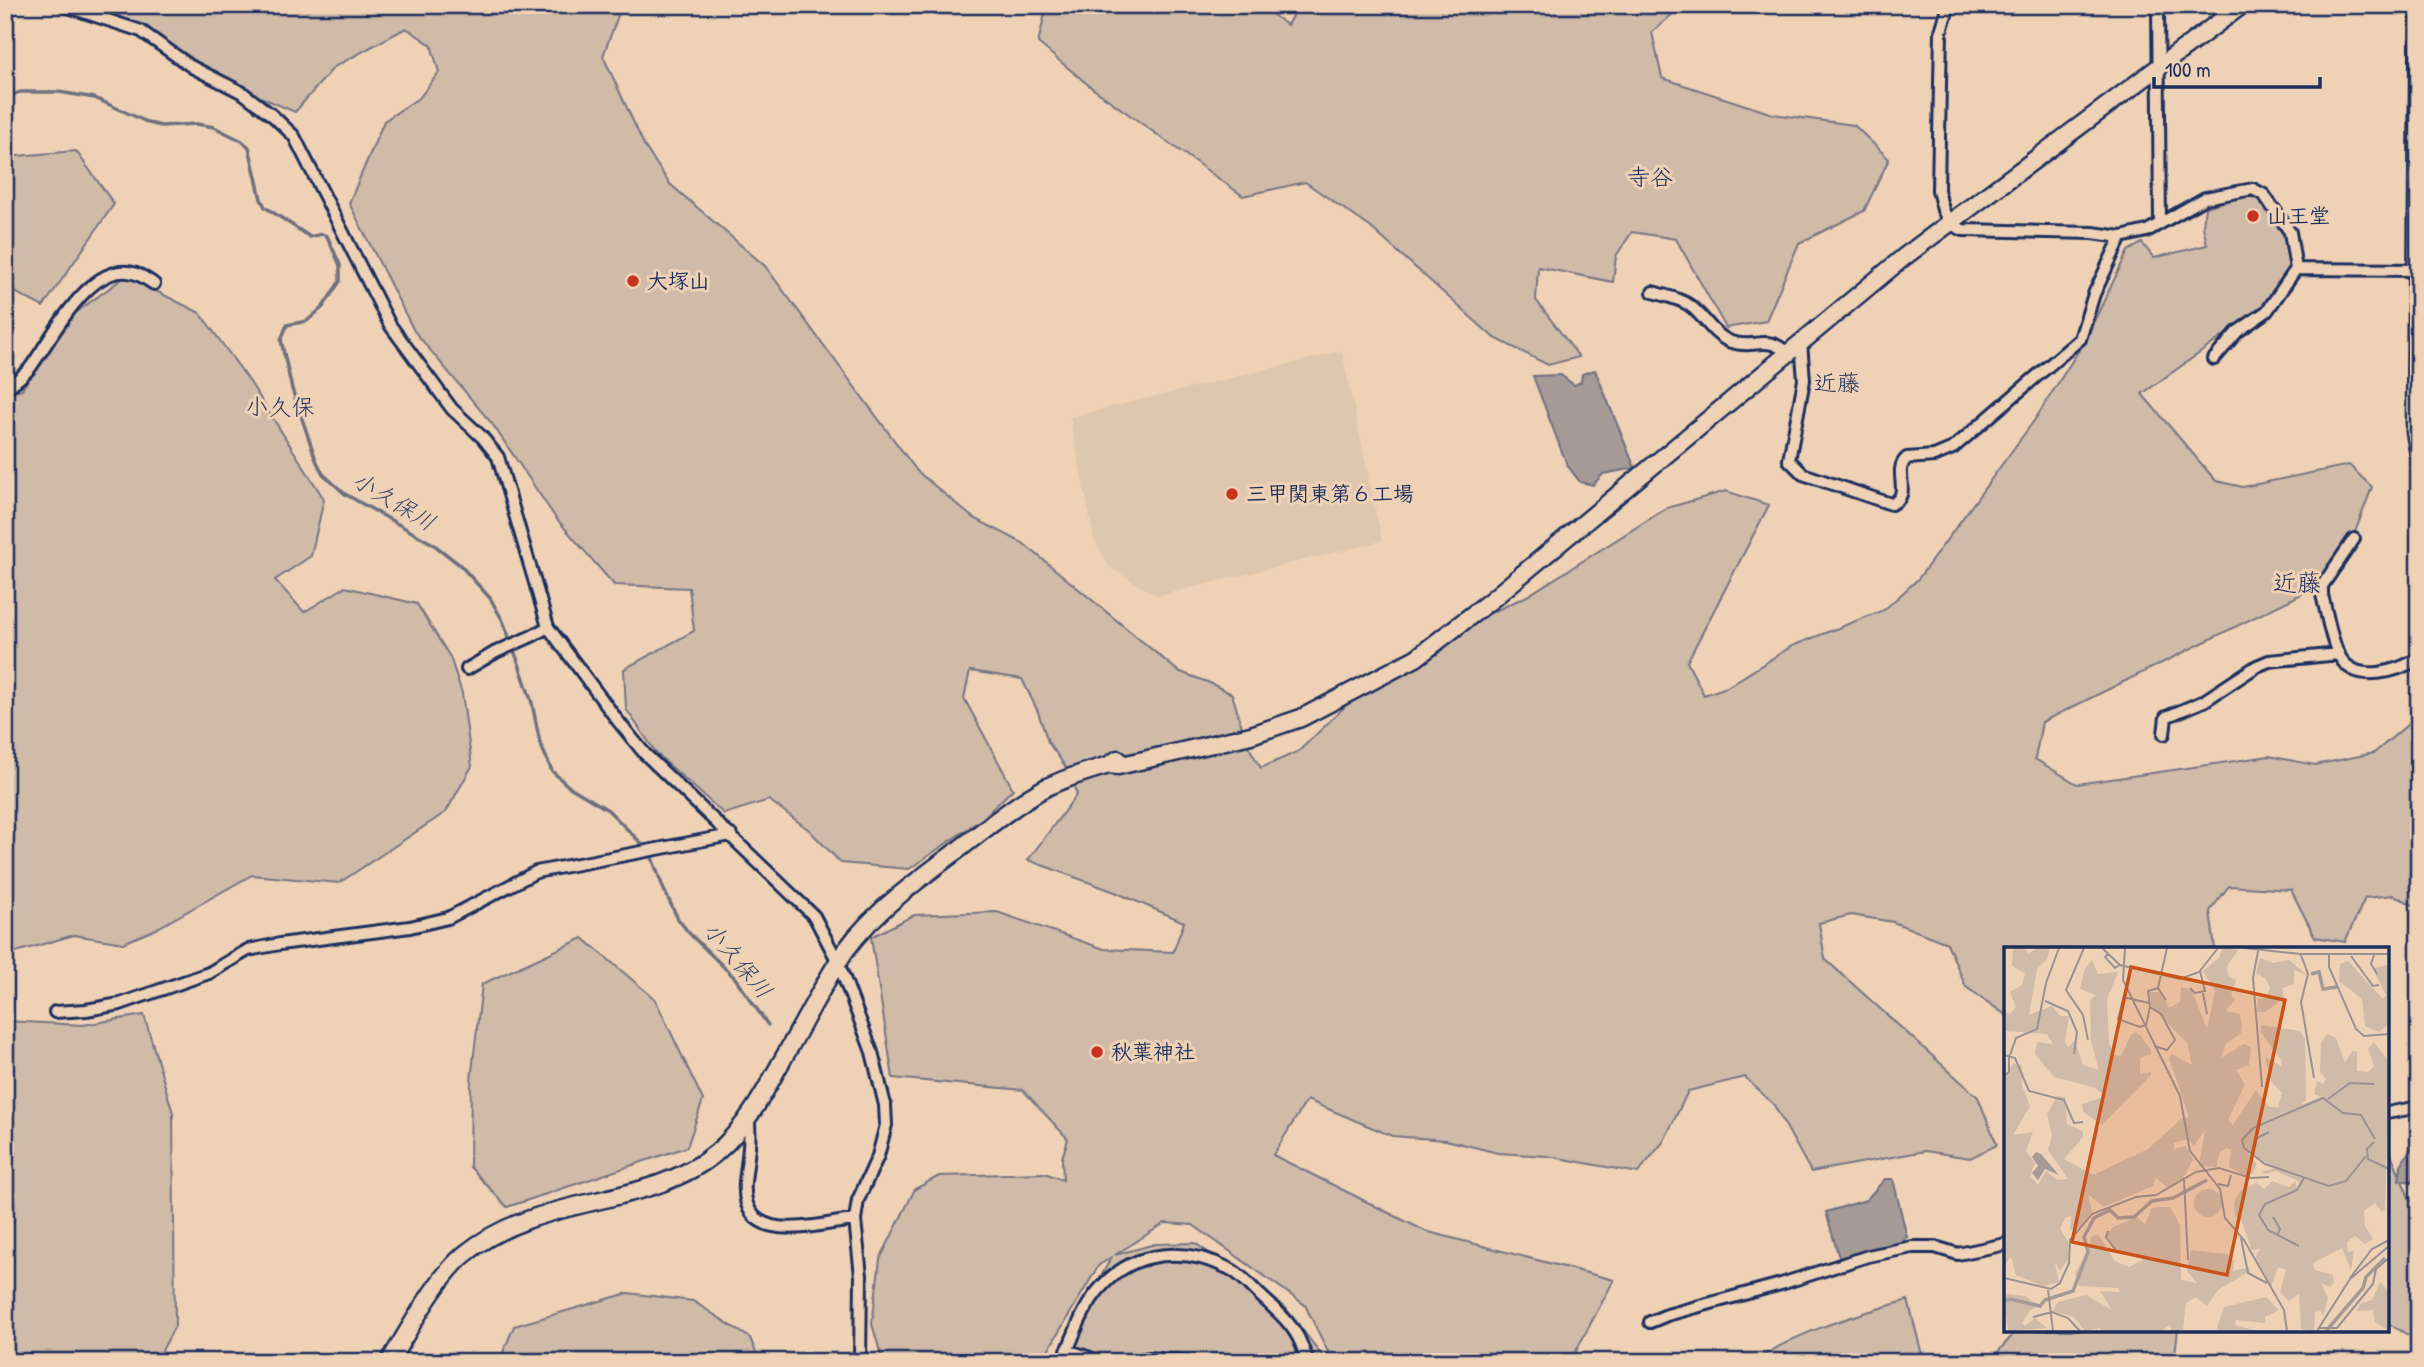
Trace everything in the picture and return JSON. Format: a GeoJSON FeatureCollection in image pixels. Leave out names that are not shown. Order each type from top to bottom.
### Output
{"type":"FeatureCollection","features":[{"type":"Feature","properties":{"kind":"street"},"geometry":{"type":"LineString","coordinates":[[62,5],[141,31],[192,67],[243,93],[294,136],[390,325],[452,409],[482,436],[498,457],[548,627],[645,754],[814,916],[838,962],[872,1052],[885,1105],[886,1125],[878,1156],[859,1200],[855,1220],[861,1276],[860,1362]]}},
{"type":"Feature","properties":{"kind":"street"},"geometry":{"type":"LineString","coordinates":[[1949,5],[1941,31],[1938,190],[1950,224],[1963,230],[1986,232],[2093,233],[2121,237],[2147,231],[2205,198],[2257,190],[2273,206],[2290,232],[2296,269],[2267,311],[2237,332],[2214,359]]}},
{"type":"Feature","properties":{"kind":"street"},"geometry":{"type":"LineString","coordinates":[[2158,5],[2160,223]]}},
{"type":"Feature","properties":{"kind":"street"},"geometry":{"type":"LineString","coordinates":[[389,1362],[447,1272],[463,1256],[493,1234],[535,1216],[635,1190],[688,1172],[716,1153],[748,1117],[838,962],[872,921],[900,896],[1021,803],[1061,781],[1109,765],[1118,766],[1251,735],[1301,718],[1393,671],[1490,601],[1904,257],[2242,5]]}},
{"type":"Feature","properties":{"kind":"street"},"geometry":{"type":"LineString","coordinates":[[2419,10],[2415,432],[2419,455]]}},
{"type":"Feature","properties":{"kind":"street"},"geometry":{"type":"LineString","coordinates":[[1801,343],[1804,380],[1789,460],[1803,474],[1891,504],[1898,501],[1902,495],[1900,468],[1903,461],[1942,454],[1953,448],[2080,340],[2094,294],[2121,237]]}},
{"type":"Feature","properties":{"kind":"street"},"geometry":{"type":"LineString","coordinates":[[2296,269],[2417,270]]}},
{"type":"Feature","properties":{"kind":"street"},"geometry":{"type":"LineString","coordinates":[[5,390],[29,370],[83,293],[102,278],[124,272],[138,274],[153,284]]}},
{"type":"Feature","properties":{"kind":"street"},"geometry":{"type":"LineString","coordinates":[[1653,292],[1686,303],[1722,338],[1734,343],[1767,341],[1778,344],[1788,354]]}},
{"type":"Feature","properties":{"kind":"street"},"geometry":{"type":"LineString","coordinates":[[2354,539],[2322,586],[2322,595],[2339,654],[2353,669],[2371,673],[2389,672],[2405,667],[2419,658]]}},
{"type":"Feature","properties":{"kind":"street"},"geometry":{"type":"LineString","coordinates":[[467,669],[548,627]]}},
{"type":"Feature","properties":{"kind":"street"},"geometry":{"type":"LineString","coordinates":[[2164,734],[2166,717],[2204,701],[2257,666],[2269,661],[2339,654]]}},
{"type":"Feature","properties":{"kind":"street"},"geometry":{"type":"LineString","coordinates":[[55,1012],[120,1004],[209,973],[248,950],[410,928],[449,918],[536,872],[731,835]]}},
{"type":"Feature","properties":{"kind":"street"},"geometry":{"type":"LineString","coordinates":[[2389,1114],[2419,1107]]}},
{"type":"Feature","properties":{"kind":"street"},"geometry":{"type":"LineString","coordinates":[[748,1117],[751,1129],[745,1186],[746,1204],[751,1214],[780,1227],[798,1229],[855,1220]]}},
{"type":"Feature","properties":{"kind":"street"},"geometry":{"type":"LineString","coordinates":[[1650,1322],[1868,1256],[1912,1247],[1936,1247],[1958,1254],[2004,1244]]}},
{"type":"Feature","properties":{"kind":"street"},"geometry":{"type":"LineString","coordinates":[[1102,1362],[1065,1356],[1087,1308],[1101,1286],[1111,1278],[1140,1259],[1164,1254],[1185,1254],[1232,1270],[1286,1320],[1298,1337],[1308,1362]]}},
{"type":"Feature","properties":{"kind":"street"},"geometry":{"type":"LineString","coordinates":[[1131,1362],[1149,1358],[1190,1362]]}},
{"type":"Feature","properties":{"kind":"shaded area"},"geometry":{"type":"Polygon","coordinates":[[[106,5],[622,5],[603,56],[645,147],[670,184],[765,266],[917,471],[972,517],[1023,543],[1178,671],[1232,694],[1247,744],[1261,768],[1299,751],[1396,657],[1527,596],[1667,508],[1726,491],[1769,505],[1687,662],[1704,695],[1727,687],[1792,646],[1884,610],[1918,579],[2036,418],[2084,342],[2128,251],[2142,243],[2154,258],[2207,245],[2203,226],[2205,207],[2236,198],[2253,197],[2269,209],[2288,241],[2290,262],[2278,293],[2270,303],[2142,394],[2216,481],[2243,487],[2349,465],[2372,487],[2344,562],[2302,594],[2042,722],[2035,759],[2077,784],[2269,756],[2315,765],[2374,753],[2419,715],[2419,908],[2394,895],[2365,898],[2345,942],[2315,937],[2291,890],[2229,886],[2210,911],[2215,947],[2004,947],[2004,1014],[1966,987],[1947,943],[1893,922],[1851,915],[1819,923],[1825,959],[1978,1097],[1997,1145],[1970,1158],[1925,1151],[1811,1172],[1774,1105],[1745,1077],[1688,1091],[1664,1141],[1638,1173],[1548,1156],[1498,1153],[1446,1140],[1392,1136],[1307,1100],[1273,1155],[1425,1231],[1614,1280],[1576,1351],[1563,1362],[1333,1362],[1305,1305],[1193,1225],[1165,1223],[1115,1255],[1155,1244],[1195,1243],[1285,1307],[1327,1362],[1054,1362],[1111,1258],[1099,1265],[1041,1362],[883,1362],[872,1324],[880,1259],[915,1189],[939,1176],[1045,1173],[1063,1180],[1062,1158],[1068,1139],[1023,1090],[893,1078],[871,937],[914,915],[997,912],[1104,949],[1173,952],[1184,922],[1115,892],[1028,860],[1077,794],[1065,766],[1048,742],[1038,712],[1022,679],[970,671],[964,698],[1013,789],[983,818],[909,869],[841,863],[809,830],[769,800],[724,814],[657,754],[626,709],[624,669],[694,631],[689,588],[614,585],[555,517],[493,425],[414,331],[349,203],[384,121],[420,97],[439,72],[431,45],[406,28],[334,67],[295,112],[200,71],[105,9],[106,5]]]}},
{"type":"Feature","properties":{"kind":"shaded area"},"geometry":{"type":"Polygon","coordinates":[[[1047,5],[1259,5],[1287,25],[1298,5],[1683,5],[1652,32],[1662,78],[1773,114],[1854,125],[1889,159],[1864,211],[1799,243],[1766,321],[1726,328],[1676,239],[1632,232],[1616,256],[1613,282],[1538,267],[1536,300],[1579,357],[1548,365],[1493,337],[1370,227],[1305,182],[1243,196],[1092,88],[1038,43],[1047,5]]]}},
{"type":"Feature","properties":{"kind":"shaded area"},"geometry":{"type":"Polygon","coordinates":[[[76,151],[114,204],[43,307],[5,287],[5,157],[76,151]]]}},
{"type":"Feature","properties":{"kind":"shaded area"},"geometry":{"type":"Polygon","coordinates":[[[126,276],[200,313],[250,382],[324,499],[311,556],[275,580],[304,612],[345,587],[417,604],[450,657],[462,693],[472,766],[446,812],[339,883],[252,875],[154,930],[123,943],[74,935],[13,953],[5,950],[5,585],[13,571],[5,490],[5,395],[22,389],[74,314],[126,276]]]}},
{"type":"Feature","properties":{"kind":"shaded area"},"geometry":{"type":"Polygon","coordinates":[[[1342,351],[1382,541],[1157,596],[1109,567],[1094,540],[1070,417],[1342,351]]]}},
{"type":"Feature","properties":{"kind":"shaded area"},"geometry":{"type":"Polygon","coordinates":[[[1595,370],[1635,468],[1603,474],[1593,485],[1580,482],[1567,465],[1533,376],[1561,375],[1574,385],[1581,382],[1582,374],[1595,370]]]}},
{"type":"Feature","properties":{"kind":"shaded area"},"geometry":{"type":"Polygon","coordinates":[[[583,938],[655,999],[703,1100],[687,1147],[507,1207],[470,1167],[471,1080],[482,984],[583,938]]]}},
{"type":"Feature","properties":{"kind":"shaded area"},"geometry":{"type":"Polygon","coordinates":[[[144,1015],[173,1113],[175,1326],[156,1362],[5,1362],[5,1021],[83,1025],[144,1015]]]}},
{"type":"Feature","properties":{"kind":"shaded area"},"geometry":{"type":"Polygon","coordinates":[[[2412,1146],[2419,1147],[2419,1183],[2399,1180],[2401,1165],[2412,1146]]]}},
{"type":"Feature","properties":{"kind":"shaded area"},"geometry":{"type":"Polygon","coordinates":[[[2389,1149],[2410,1200],[2419,1202],[2419,1341],[2389,1324],[2389,1149]]]}},
{"type":"Feature","properties":{"kind":"shaded area"},"geometry":{"type":"Polygon","coordinates":[[[1885,1179],[1893,1179],[1907,1237],[1900,1243],[1840,1261],[1826,1212],[1866,1200],[1885,1179]]]}},
{"type":"Feature","properties":{"kind":"shaded area"},"geometry":{"type":"Polygon","coordinates":[[[628,1293],[693,1301],[750,1338],[760,1362],[499,1362],[514,1326],[628,1293]]]}},
{"type":"Feature","properties":{"kind":"shaded area"},"geometry":{"type":"Polygon","coordinates":[[[1908,1300],[1921,1351],[1913,1362],[1753,1362],[1808,1333],[1908,1300]]]}},
{"type":"Feature","properties":{"kind":"shaded area"},"geometry":{"type":"Polygon","coordinates":[[[2015,1332],[2178,1332],[2174,1362],[1989,1362],[2015,1332]]]}},
{"type":"Feature","properties":{"kind":"waterway","name":"小久保川"},"geometry":{"type":"LineString","coordinates":[[5,98],[20,92],[59,92],[95,98],[161,126],[197,124],[214,127],[249,147],[265,207],[310,237],[322,234],[327,236],[340,265],[340,281],[323,307],[307,321],[287,325],[281,340],[292,389],[323,474],[345,494],[433,544],[460,565],[490,598],[503,621],[519,664],[532,703],[540,743],[552,771],[568,786],[608,810],[651,855],[678,919],[735,978],[768,1025]]}},
{"type":"Feature","properties":{"kind":"place","name":"山王堂"},"geometry":{"type":"Point","coordinates":[2253,216]}},
{"type":"Feature","properties":{"kind":"place","name":"大塚山"},"geometry":{"type":"Point","coordinates":[633,281]}},
{"type":"Feature","properties":{"kind":"place","name":"三甲関東第６工場"},"geometry":{"type":"Point","coordinates":[1232,494]}},
{"type":"Feature","properties":{"kind":"place","name":"秋葉神社"},"geometry":{"type":"Point","coordinates":[1097,1052]}},
{"type":"Feature","properties":{"kind":"district","name":"寺谷"},"geometry":{"type":"Point","coordinates":[1650,177]}},
{"type":"Feature","properties":{"kind":"district","name":"近藤"},"geometry":{"type":"Point","coordinates":[1837,383]}},
{"type":"Feature","properties":{"kind":"district","name":"小久保"},"geometry":{"type":"Point","coordinates":[280,407]}},
{"type":"Feature","properties":{"kind":"district","name":"近藤"},"geometry":{"type":"Point","coordinates":[2297,583]}}]}
